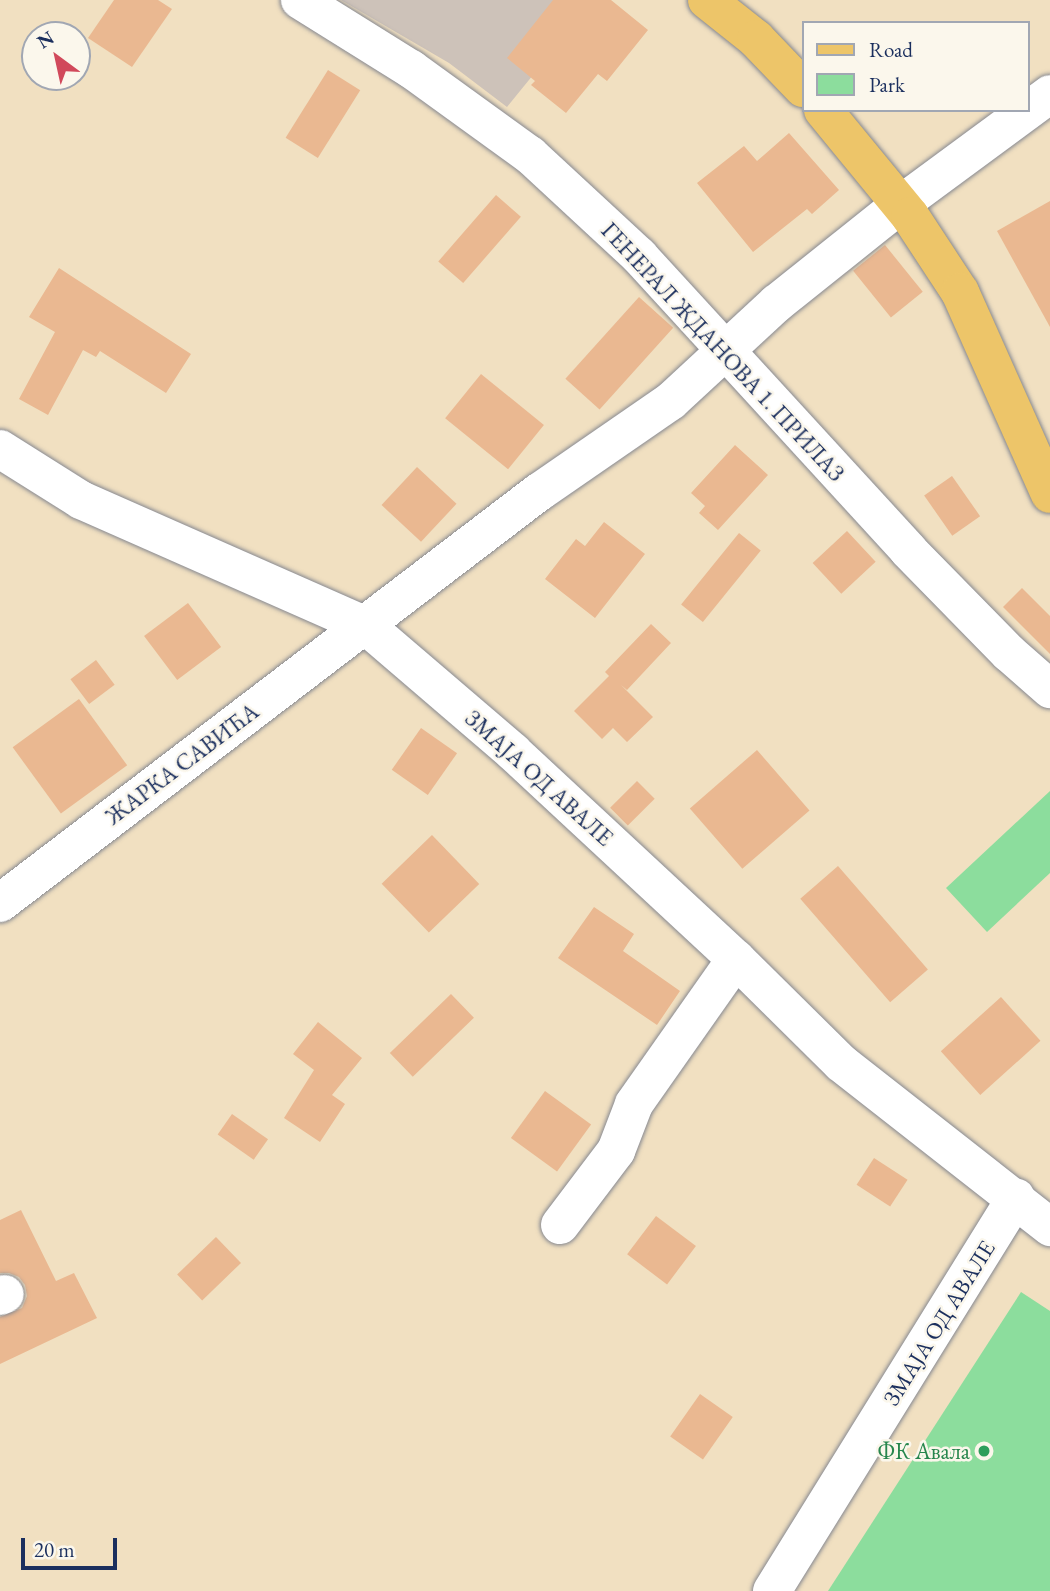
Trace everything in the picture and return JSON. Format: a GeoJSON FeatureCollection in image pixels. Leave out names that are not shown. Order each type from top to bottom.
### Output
{"type":"FeatureCollection","features":[{"type":"Feature","properties":{"kind":"main road"},"geometry":{"type":"LineString","coordinates":[[707,0],[756,39],[802,87]]}},
{"type":"Feature","properties":{"kind":"main road"},"geometry":{"type":"LineString","coordinates":[[825,112],[901,204],[960,292],[1050,494]]}},
{"type":"Feature","properties":{"kind":"street","name":"ГЕНЕРАЛ ЖДАНОВА 1. ПРИЛАЗ"},"geometry":{"type":"LineString","coordinates":[[300,0],[411,69],[530,155],[639,256],[908,550],[1009,653],[1050,690]]}},
{"type":"Feature","properties":{"kind":"street","name":"ЖАРКА САВИЋА"},"geometry":{"type":"LineString","coordinates":[[1029,110],[1050,94]]}},
{"type":"Feature","properties":{"kind":"street","name":"ЖАРКА САВИЋА"},"geometry":{"type":"LineString","coordinates":[[0,903],[539,492],[671,401],[777,303],[901,204],[1026,112]]}},
{"type":"Feature","properties":{"kind":"street","name":"ЗМАЈА ОД АВАЛЕ"},"geometry":{"type":"LineString","coordinates":[[0,449],[81,500],[365,625],[513,752],[736,959],[841,1063],[1050,1227]]}},
{"type":"Feature","properties":{"kind":"street"},"geometry":{"type":"LineString","coordinates":[[560,1225],[616,1151],[634,1104],[736,959]]}},
{"type":"Feature","properties":{"kind":"street","name":"ЗМАЈА ОД АВАЛЕ"},"geometry":{"type":"LineString","coordinates":[[772,1591],[1016,1198]]}},
{"type":"Feature","properties":{"kind":"shaded area"},"geometry":{"type":"Polygon","coordinates":[[[341,0],[594,0],[507,107],[449,63],[341,0]]]}},
{"type":"Feature","properties":{"kind":"green space"},"geometry":{"type":"Polygon","coordinates":[[[1050,791],[1050,873],[987,932],[946,888],[1050,791]]]}},
{"type":"Feature","properties":{"kind":"green space","name":"ФК Авала"},"geometry":{"type":"Polygon","coordinates":[[[1021,1292],[1050,1311],[1050,1591],[828,1591],[1021,1292]]]}},
{"type":"Feature","properties":{"kind":"building"},"geometry":{"type":"Polygon","coordinates":[[[114,0],[158,0],[172,9],[132,67],[91,40],[91,34],[114,0]]]}},
{"type":"Feature","properties":{"kind":"building"},"geometry":{"type":"Polygon","coordinates":[[[553,0],[611,0],[648,30],[607,81],[598,74],[566,113],[531,85],[535,81],[507,58],[553,0]]]}},
{"type":"Feature","properties":{"kind":"building"},"geometry":{"type":"Polygon","coordinates":[[[328,70],[360,90],[318,158],[286,138],[328,70]]]}},
{"type":"Feature","properties":{"kind":"building"},"geometry":{"type":"Polygon","coordinates":[[[789,133],[839,190],[812,214],[807,209],[753,252],[697,183],[744,146],[757,161],[789,133]]]}},
{"type":"Feature","properties":{"kind":"building"},"geometry":{"type":"Polygon","coordinates":[[[496,195],[521,217],[463,283],[438,261],[496,195]]]}},
{"type":"Feature","properties":{"kind":"building"},"geometry":{"type":"Polygon","coordinates":[[[1050,201],[1050,327],[997,231],[1050,201]]]}},
{"type":"Feature","properties":{"kind":"building"},"geometry":{"type":"Polygon","coordinates":[[[885,245],[923,292],[891,317],[853,271],[885,245]]]}},
{"type":"Feature","properties":{"kind":"building"},"geometry":{"type":"Polygon","coordinates":[[[59,268],[191,354],[166,393],[100,351],[96,357],[83,350],[48,415],[19,399],[55,332],[29,317],[59,268]]]}},
{"type":"Feature","properties":{"kind":"building"},"geometry":{"type":"Polygon","coordinates":[[[639,297],[673,328],[600,410],[565,379],[639,297]]]}},
{"type":"Feature","properties":{"kind":"building"},"geometry":{"type":"Polygon","coordinates":[[[481,374],[544,425],[508,469],[445,418],[481,374]]]}},
{"type":"Feature","properties":{"kind":"building"},"geometry":{"type":"Polygon","coordinates":[[[735,445],[768,475],[718,530],[699,513],[705,506],[691,493],[735,445]]]}},
{"type":"Feature","properties":{"kind":"building"},"geometry":{"type":"Polygon","coordinates":[[[417,467],[456,504],[421,542],[382,505],[417,467]]]}},
{"type":"Feature","properties":{"kind":"building"},"geometry":{"type":"Polygon","coordinates":[[[952,476],[980,516],[952,536],[924,496],[952,476]]]}},
{"type":"Feature","properties":{"kind":"building"},"geometry":{"type":"Polygon","coordinates":[[[604,522],[645,554],[595,618],[545,579],[576,539],[585,546],[604,522]]]}},
{"type":"Feature","properties":{"kind":"building"},"geometry":{"type":"Polygon","coordinates":[[[847,531],[876,562],[841,594],[813,563],[847,531]]]}},
{"type":"Feature","properties":{"kind":"building"},"geometry":{"type":"Polygon","coordinates":[[[739,533],[761,551],[703,622],[681,604],[739,533]]]}},
{"type":"Feature","properties":{"kind":"building"},"geometry":{"type":"Polygon","coordinates":[[[1022,588],[1050,616],[1050,654],[1003,607],[1022,588]]]}},
{"type":"Feature","properties":{"kind":"building"},"geometry":{"type":"Polygon","coordinates":[[[188,603],[221,647],[177,680],[144,636],[188,603]]]}},
{"type":"Feature","properties":{"kind":"building"},"geometry":{"type":"Polygon","coordinates":[[[651,624],[671,643],[627,690],[621,685],[653,717],[627,742],[613,728],[602,739],[574,711],[609,676],[605,672],[651,624]]]}},
{"type":"Feature","properties":{"kind":"building"},"geometry":{"type":"Polygon","coordinates":[[[96,660],[115,685],[89,704],[70,679],[96,660]]]}},
{"type":"Feature","properties":{"kind":"building"},"geometry":{"type":"Polygon","coordinates":[[[79,699],[127,765],[61,814],[13,747],[79,699]]]}},
{"type":"Feature","properties":{"kind":"building"},"geometry":{"type":"Polygon","coordinates":[[[421,728],[457,753],[428,795],[392,770],[421,728]]]}},
{"type":"Feature","properties":{"kind":"building"},"geometry":{"type":"Polygon","coordinates":[[[757,750],[809,810],[742,869],[690,808],[757,750]]]}},
{"type":"Feature","properties":{"kind":"building"},"geometry":{"type":"Polygon","coordinates":[[[637,781],[655,799],[628,826],[610,808],[637,781]]]}},
{"type":"Feature","properties":{"kind":"building"},"geometry":{"type":"Polygon","coordinates":[[[432,835],[479,884],[429,933],[382,884],[432,835]]]}},
{"type":"Feature","properties":{"kind":"building"},"geometry":{"type":"Polygon","coordinates":[[[838,866],[928,969],[890,1002],[800,899],[838,866]]]}},
{"type":"Feature","properties":{"kind":"building"},"geometry":{"type":"Polygon","coordinates":[[[594,907],[634,934],[623,951],[680,991],[657,1025],[558,958],[594,907]]]}},
{"type":"Feature","properties":{"kind":"building"},"geometry":{"type":"Polygon","coordinates":[[[451,994],[474,1018],[413,1077],[390,1053],[451,994]]]}},
{"type":"Feature","properties":{"kind":"building"},"geometry":{"type":"Polygon","coordinates":[[[1001,997],[1040,1041],[980,1095],[941,1051],[1001,997]]]}},
{"type":"Feature","properties":{"kind":"building"},"geometry":{"type":"Polygon","coordinates":[[[318,1022],[362,1058],[332,1095],[345,1104],[320,1142],[284,1118],[314,1070],[293,1054],[318,1022]]]}},
{"type":"Feature","properties":{"kind":"building"},"geometry":{"type":"Polygon","coordinates":[[[545,1091],[591,1125],[557,1171],[511,1138],[545,1091]]]}},
{"type":"Feature","properties":{"kind":"building"},"geometry":{"type":"Polygon","coordinates":[[[232,1114],[268,1139],[254,1160],[218,1134],[232,1114]]]}},
{"type":"Feature","properties":{"kind":"building"},"geometry":{"type":"Polygon","coordinates":[[[874,1158],[908,1180],[890,1207],[857,1185],[874,1158]]]}},
{"type":"Feature","properties":{"kind":"building"},"geometry":{"type":"Polygon","coordinates":[[[21,1210],[56,1281],[74,1273],[97,1318],[0,1364],[0,1317],[22,1308],[27,1296],[25,1285],[19,1277],[0,1273],[0,1220],[21,1210]]]}},
{"type":"Feature","properties":{"kind":"building"},"geometry":{"type":"Polygon","coordinates":[[[656,1216],[696,1246],[667,1284],[627,1254],[656,1216]]]}},
{"type":"Feature","properties":{"kind":"building"},"geometry":{"type":"Polygon","coordinates":[[[216,1237],[241,1263],[202,1300],[177,1275],[216,1237]]]}},
{"type":"Feature","properties":{"kind":"building"},"geometry":{"type":"Polygon","coordinates":[[[700,1394],[733,1417],[703,1460],[670,1437],[700,1394]]]}},
{"type":"Feature","properties":{"kind":"place","name":"ФК Авала"},"geometry":{"type":"Point","coordinates":[984,1451]}}]}
